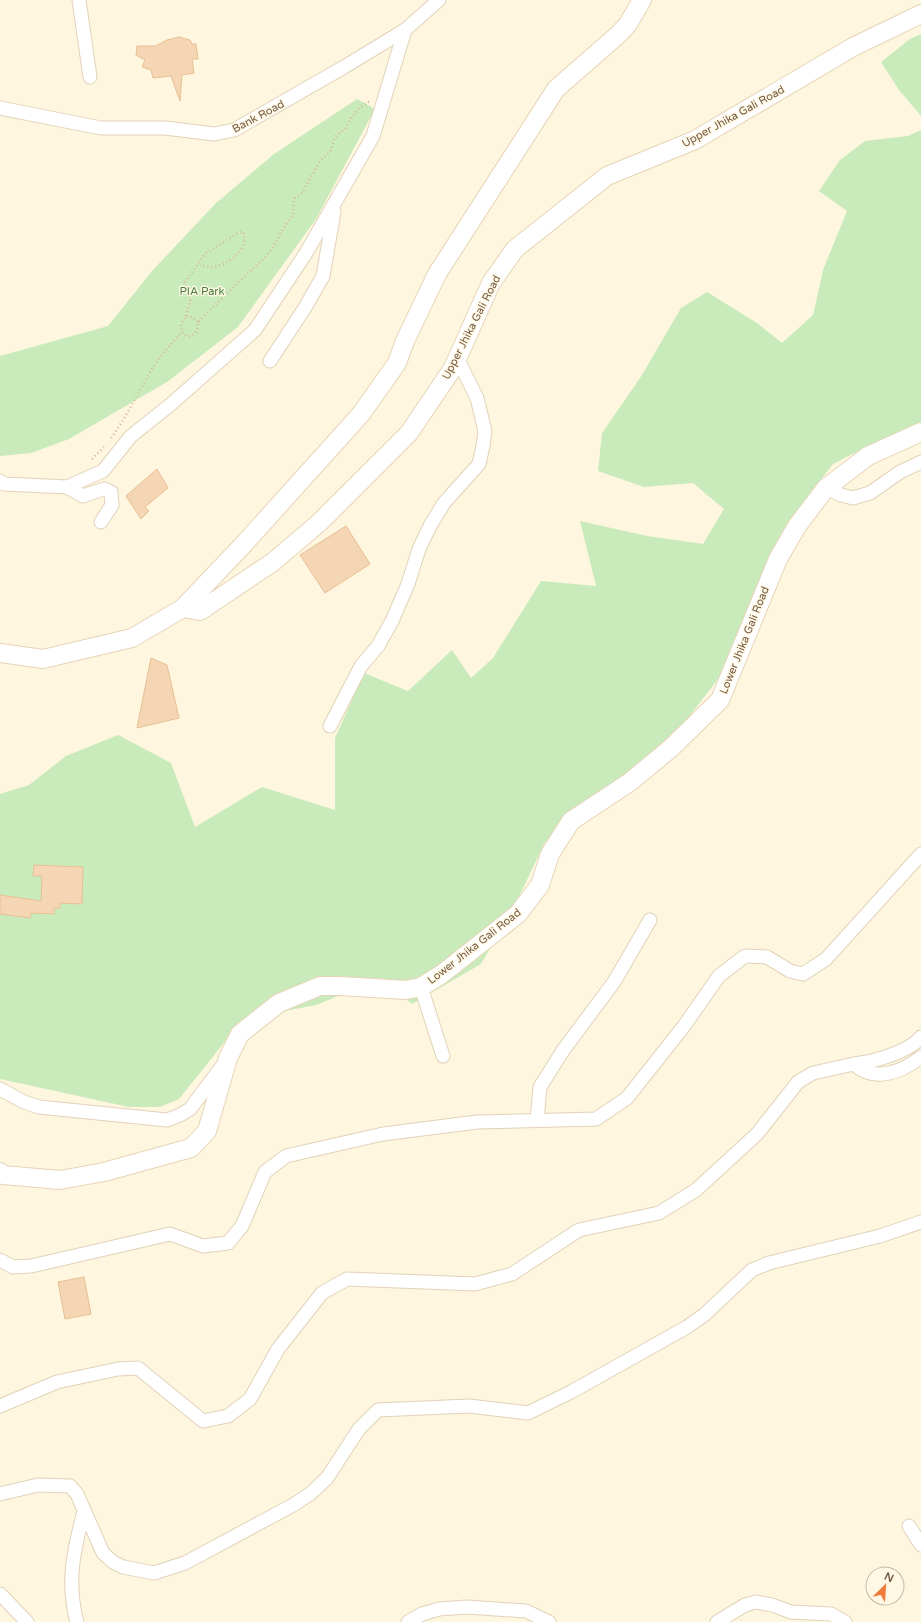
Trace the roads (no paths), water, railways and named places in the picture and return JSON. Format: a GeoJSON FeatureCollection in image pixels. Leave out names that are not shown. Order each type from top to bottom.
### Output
{"type":"FeatureCollection","features":[{"type":"Feature","properties":{"kind":"main road"},"geometry":{"type":"LineString","coordinates":[[0,653],[42,659],[132,638],[183,608],[243,545],[361,414],[397,363],[404,341],[436,274],[556,89],[620,33],[628,24],[642,0]]}},
{"type":"Feature","properties":{"kind":"main road","name":"Upper Jhika Gali Road"},"geometry":{"type":"LineString","coordinates":[[183,608],[200,611],[231,592],[273,562],[320,522],[409,433],[457,358],[491,282],[515,249],[607,176],[695,140],[853,47],[921,14]]}},
{"type":"Feature","properties":{"kind":"main road","name":"Lower Jhika Gali Road"},"geometry":{"type":"LineString","coordinates":[[0,1172],[3,1175],[60,1180],[104,1172],[191,1148],[208,1131],[228,1058],[240,1034],[279,1003],[320,986],[406,990],[421,987],[442,974],[518,914],[540,885],[550,854],[571,821],[630,782],[671,748],[720,700],[778,559],[797,526],[826,488],[868,456],[921,432]]}},
{"type":"Feature","properties":{"kind":"street"},"geometry":{"type":"LineString","coordinates":[[79,0],[90,77]]}},
{"type":"Feature","properties":{"kind":"street","name":"Bank Road"},"geometry":{"type":"LineString","coordinates":[[0,108],[101,128],[165,128],[214,134],[234,130],[405,30],[439,0]]}},
{"type":"Feature","properties":{"kind":"street"},"geometry":{"type":"LineString","coordinates":[[67,487],[104,470],[131,436],[170,405],[255,330],[306,253],[373,136],[405,30]]}},
{"type":"Feature","properties":{"kind":"street"},"geometry":{"type":"LineString","coordinates":[[270,361],[306,306],[323,276],[335,204]]}},
{"type":"Feature","properties":{"kind":"street"},"geometry":{"type":"LineString","coordinates":[[330,726],[361,666],[378,646],[392,621],[408,584],[419,549],[430,526],[444,503],[479,464],[484,446],[485,431],[477,398],[457,358]]}},
{"type":"Feature","properties":{"kind":"street"},"geometry":{"type":"LineString","coordinates":[[826,488],[841,495],[853,498],[870,493],[900,472],[921,462]]}},
{"type":"Feature","properties":{"kind":"street"},"geometry":{"type":"LineString","coordinates":[[0,481],[4,484],[67,487],[83,496],[104,488],[111,492],[112,505],[101,522]]}},
{"type":"Feature","properties":{"kind":"street"},"geometry":{"type":"LineString","coordinates":[[0,1260],[13,1267],[31,1266],[170,1234],[203,1246],[228,1243],[242,1226],[265,1172],[286,1156],[383,1134],[476,1122],[596,1119],[627,1098],[684,1026],[719,976],[745,956],[767,957],[790,971],[803,974],[814,969],[826,959],[921,854]]}},
{"type":"Feature","properties":{"kind":"street"},"geometry":{"type":"LineString","coordinates":[[537,1120],[540,1087],[564,1049],[614,982],[650,920]]}},
{"type":"Feature","properties":{"kind":"street"},"geometry":{"type":"LineString","coordinates":[[421,987],[443,1056]]}},
{"type":"Feature","properties":{"kind":"street"},"geometry":{"type":"LineString","coordinates":[[0,1406],[57,1382],[118,1369],[138,1368],[203,1421],[228,1416],[250,1399],[278,1349],[322,1293],[341,1282],[347,1279],[474,1284],[512,1274],[579,1230],[659,1213],[696,1190],[757,1134],[798,1082],[813,1073],[864,1062],[898,1052],[921,1036]]}},
{"type":"Feature","properties":{"kind":"street"},"geometry":{"type":"LineString","coordinates":[[854,1064],[861,1070],[879,1074],[896,1072],[912,1065],[921,1057]]}},
{"type":"Feature","properties":{"kind":"street"},"geometry":{"type":"LineString","coordinates":[[0,1089],[24,1102],[40,1107],[167,1120],[190,1109],[228,1058]]}},
{"type":"Feature","properties":{"kind":"street"},"geometry":{"type":"LineString","coordinates":[[0,1494],[38,1485],[70,1486],[77,1494],[103,1553],[113,1562],[136,1570],[154,1573],[185,1563],[310,1494],[327,1478],[359,1429],[378,1410],[469,1406],[528,1414],[572,1392],[687,1327],[704,1315],[752,1270],[770,1263],[880,1236],[921,1222]]}},
{"type":"Feature","properties":{"kind":"street"},"geometry":{"type":"LineString","coordinates":[[77,1622],[73,1609],[70,1577],[74,1549],[84,1511]]}},
{"type":"Feature","properties":{"kind":"street"},"geometry":{"type":"LineString","coordinates":[[909,1526],[921,1545]]}},
{"type":"Feature","properties":{"kind":"street"},"geometry":{"type":"LineString","coordinates":[[0,1594],[27,1622]]}},
{"type":"Feature","properties":{"kind":"street"},"geometry":{"type":"LineString","coordinates":[[717,1622],[745,1605],[756,1602],[772,1605],[791,1612],[831,1614],[845,1622]]}},
{"type":"Feature","properties":{"kind":"street"},"geometry":{"type":"LineString","coordinates":[[408,1622],[425,1618],[440,1609],[467,1607],[526,1611],[549,1622]]}},
{"type":"Feature","properties":{"kind":"park label","name":"PIA Park"},"geometry":{"type":"Point","coordinates":[202,291]}}]}
